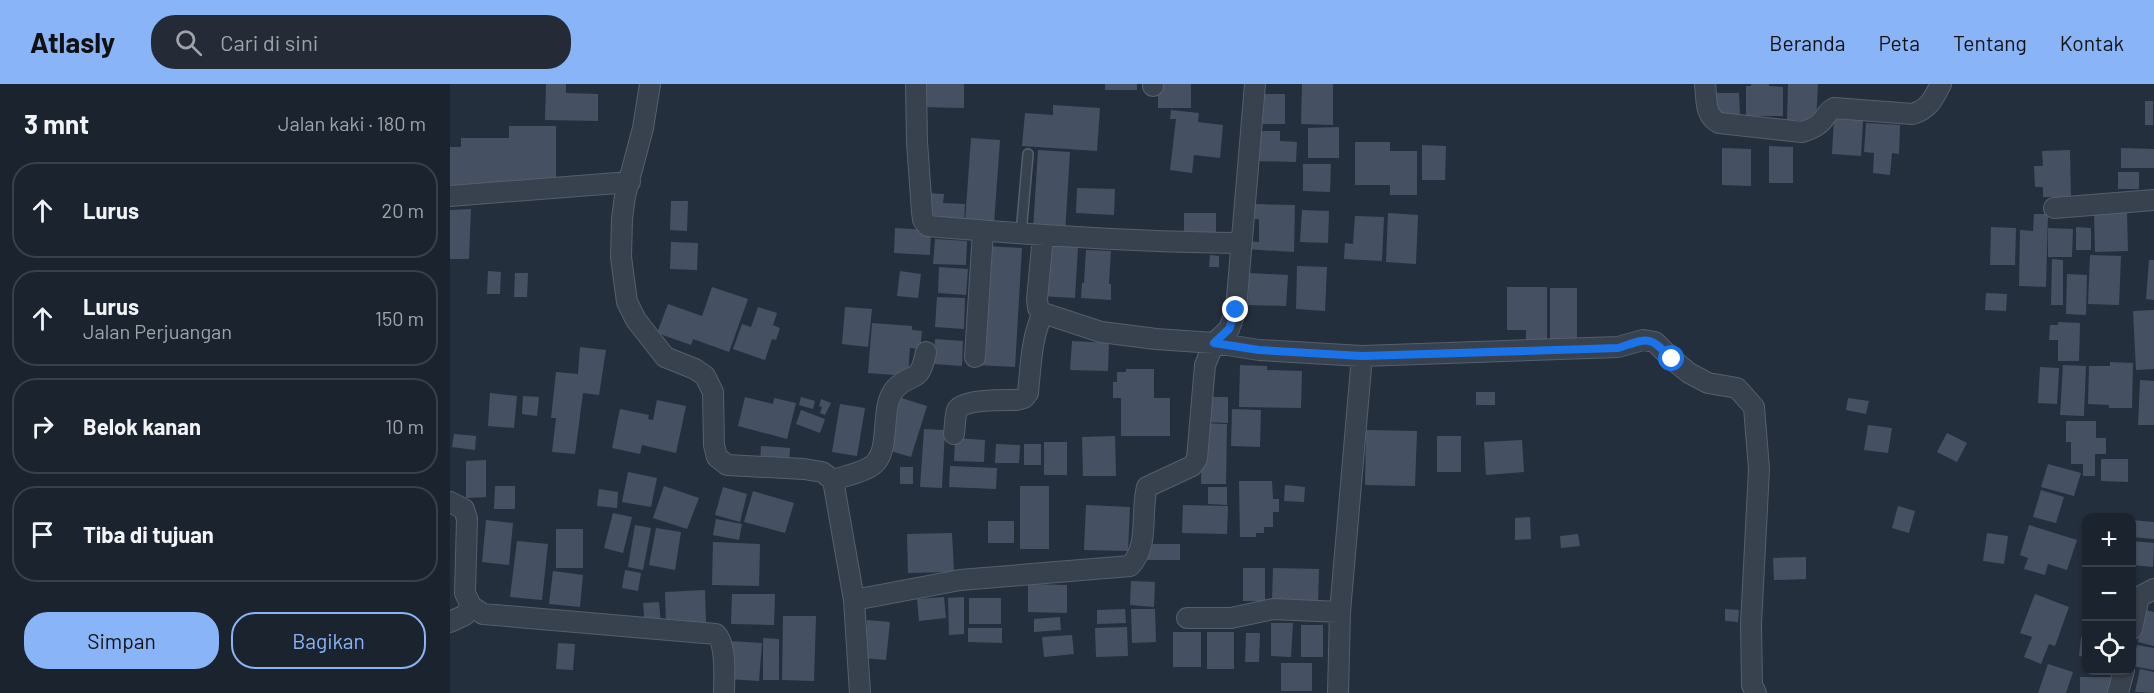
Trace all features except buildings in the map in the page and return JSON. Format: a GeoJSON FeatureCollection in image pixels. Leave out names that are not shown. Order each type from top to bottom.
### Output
{"type":"FeatureCollection","features":[{"type":"Feature","properties":{"kind":"street"},"geometry":{"type":"LineString","coordinates":[[650,84],[643,128],[625,196],[622,219],[621,257],[627,302],[636,320],[665,357],[695,369],[705,376],[713,392],[714,445],[717,457],[726,465],[804,469],[822,472],[833,480],[854,600],[860,693]]}},
{"type":"Feature","properties":{"kind":"street"},"geometry":{"type":"LineString","coordinates":[[916,84],[916,142],[923,220],[928,226],[1148,242],[1240,243]]}},
{"type":"Feature","properties":{"kind":"street"},"geometry":{"type":"LineString","coordinates":[[854,600],[960,580],[1130,566],[1138,557],[1143,542],[1143,501],[1147,488],[1192,466],[1197,459],[1204,365],[1214,343],[1229,329],[1236,310],[1255,84]]}},
{"type":"Feature","properties":{"kind":"street"},"geometry":{"type":"LineString","coordinates":[[1706,84],[1709,114],[1713,120],[1719,123],[1802,132],[1813,129],[1821,123],[1829,110],[1834,108],[1913,114],[1924,110],[1931,104],[1941,84]]}},
{"type":"Feature","properties":{"kind":"street"},"geometry":{"type":"LineString","coordinates":[[450,196],[630,182]]}},
{"type":"Feature","properties":{"kind":"street"},"geometry":{"type":"LineString","coordinates":[[2054,208],[2154,200]]}},
{"type":"Feature","properties":{"kind":"street"},"geometry":{"type":"LineString","coordinates":[[975,357],[983,231]]}},
{"type":"Feature","properties":{"kind":"street"},"geometry":{"type":"LineString","coordinates":[[1043,236],[1038,308],[1043,313],[1101,332],[1214,343],[1259,350],[1362,356],[1618,348],[1643,340],[1656,342],[1689,373],[1708,383],[1737,388],[1754,407],[1759,469],[1751,624],[1752,684],[1756,693]]}},
{"type":"Feature","properties":{"kind":"street"},"geometry":{"type":"LineString","coordinates":[[954,434],[957,409],[961,405],[969,402],[1017,400],[1024,398],[1028,393],[1033,343],[1043,313]]}},
{"type":"Feature","properties":{"kind":"street"},"geometry":{"type":"LineString","coordinates":[[833,480],[873,465],[880,454],[887,409],[894,390],[918,375],[922,369],[926,352]]}},
{"type":"Feature","properties":{"kind":"street"},"geometry":{"type":"LineString","coordinates":[[1338,693],[1340,612],[1362,356]]}},
{"type":"Feature","properties":{"kind":"street"},"geometry":{"type":"LineString","coordinates":[[450,502],[464,509],[467,519],[465,593],[471,606],[483,614],[716,634],[723,646],[724,693]]}},
{"type":"Feature","properties":{"kind":"street"},"geometry":{"type":"LineString","coordinates":[[2134,621],[2139,597],[2154,589]]}},
{"type":"Feature","properties":{"kind":"street"},"geometry":{"type":"LineString","coordinates":[[450,622],[465,615],[471,606]]}},
{"type":"Feature","properties":{"kind":"street"},"geometry":{"type":"LineString","coordinates":[[1187,618],[1231,618],[1273,609],[1340,612]]}},
{"type":"Feature","properties":{"kind":"street"},"geometry":{"type":"LineString","coordinates":[[2118,693],[2123,675]]}},
{"type":"Feature","properties":{"kind":"lane"},"geometry":{"type":"LineString","coordinates":[[1021,234],[1028,154]]}},
{"type":"Feature","properties":{"kind":"route"},"geometry":{"type":"LineString","coordinates":[[1236,310],[1229,329],[1214,343],[1259,350],[1362,356],[1618,348],[1650,340],[1656,342],[1672,359]]}}]}
